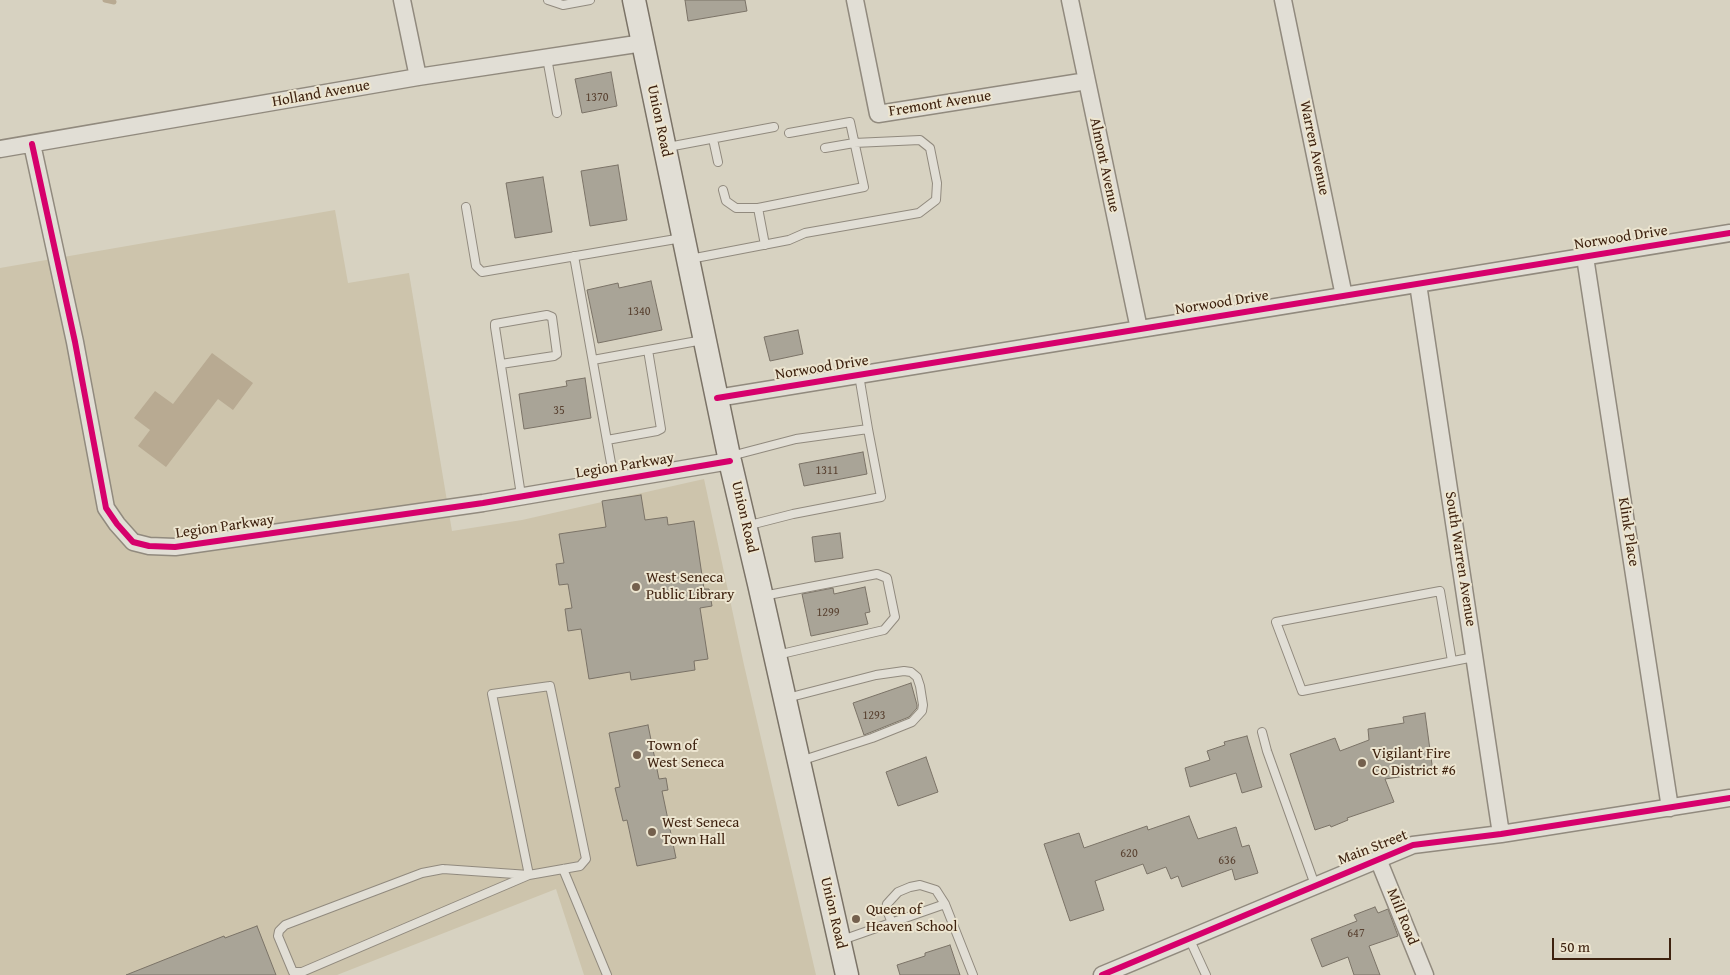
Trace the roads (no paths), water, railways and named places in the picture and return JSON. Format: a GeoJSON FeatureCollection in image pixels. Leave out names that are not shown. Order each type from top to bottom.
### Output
{"type":"FeatureCollection","features":[{"type":"Feature","properties":{"kind":"main road","name":"Union Road"},"geometry":{"type":"LineString","coordinates":[[634,0],[730,459],[847,975]]}},
{"type":"Feature","properties":{"kind":"street"},"geometry":{"type":"LineString","coordinates":[[402,0],[418,78]]}},
{"type":"Feature","properties":{"kind":"street","name":"Fremont Avenue"},"geometry":{"type":"LineString","coordinates":[[855,0],[878,114],[1087,81]]}},
{"type":"Feature","properties":{"kind":"street","name":"Almont Avenue"},"geometry":{"type":"LineString","coordinates":[[1070,0],[1139,329]]}},
{"type":"Feature","properties":{"kind":"street","name":"Warren Avenue"},"geometry":{"type":"LineString","coordinates":[[1283,0],[1344,296]]}},
{"type":"Feature","properties":{"kind":"street","name":"Holland Avenue"},"geometry":{"type":"LineString","coordinates":[[0,149],[418,78],[643,43]]}},
{"type":"Feature","properties":{"kind":"street","name":"Legion Parkway"},"geometry":{"type":"LineString","coordinates":[[32,144],[74,342],[106,508],[116,524],[133,542],[149,546],[175,547],[483,503],[730,459]]}},
{"type":"Feature","properties":{"kind":"street","name":"Norwood Drive"},"geometry":{"type":"LineString","coordinates":[[718,398],[1730,233]]}},
{"type":"Feature","properties":{"kind":"street","name":"Klink Place"},"geometry":{"type":"LineString","coordinates":[[1585,257],[1670,808]]}},
{"type":"Feature","properties":{"kind":"street","name":"South Warren Avenue"},"geometry":{"type":"LineString","coordinates":[[1418,284],[1501,834]]}},
{"type":"Feature","properties":{"kind":"street","name":"Main Street"},"geometry":{"type":"LineString","coordinates":[[1102,975],[1413,845],[1501,834],[1730,798]]}},
{"type":"Feature","properties":{"kind":"street","name":"Mill Road"},"geometry":{"type":"LineString","coordinates":[[1378,859],[1426,975]]}},
{"type":"Feature","properties":{"kind":"lane"},"geometry":{"type":"LineString","coordinates":[[548,0],[563,5],[590,0]]}},
{"type":"Feature","properties":{"kind":"lane"},"geometry":{"type":"LineString","coordinates":[[548,58],[557,113]]}},
{"type":"Feature","properties":{"kind":"lane"},"geometry":{"type":"LineString","coordinates":[[723,190],[726,201],[736,208],[758,208],[864,188],[850,122],[789,133]]}},
{"type":"Feature","properties":{"kind":"lane"},"geometry":{"type":"LineString","coordinates":[[665,148],[774,127]]}},
{"type":"Feature","properties":{"kind":"lane"},"geometry":{"type":"LineString","coordinates":[[713,139],[718,162]]}},
{"type":"Feature","properties":{"kind":"lane"},"geometry":{"type":"LineString","coordinates":[[688,260],[789,240],[805,233],[919,213],[936,200],[937,183],[930,148],[920,140],[854,143],[826,148]]}},
{"type":"Feature","properties":{"kind":"lane"},"geometry":{"type":"LineString","coordinates":[[466,207],[476,266],[482,272],[684,238]]}},
{"type":"Feature","properties":{"kind":"lane"},"geometry":{"type":"LineString","coordinates":[[758,208],[766,244]]}},
{"type":"Feature","properties":{"kind":"lane"},"geometry":{"type":"LineString","coordinates":[[574,256],[614,480]]}},
{"type":"Feature","properties":{"kind":"lane"},"geometry":{"type":"LineString","coordinates":[[501,364],[557,354],[552,317],[547,314],[495,324],[501,364],[521,496]]}},
{"type":"Feature","properties":{"kind":"lane"},"geometry":{"type":"LineString","coordinates":[[593,360],[705,339]]}},
{"type":"Feature","properties":{"kind":"lane"},"geometry":{"type":"LineString","coordinates":[[607,440],[660,429],[648,350]]}},
{"type":"Feature","properties":{"kind":"lane"},"geometry":{"type":"LineString","coordinates":[[746,526],[793,514],[881,497],[859,374]]}},
{"type":"Feature","properties":{"kind":"lane"},"geometry":{"type":"LineString","coordinates":[[730,459],[796,439],[868,429]]}},
{"type":"Feature","properties":{"kind":"lane"},"geometry":{"type":"LineString","coordinates":[[762,596],[877,574],[887,578],[895,617],[884,630],[775,656]]}},
{"type":"Feature","properties":{"kind":"lane"},"geometry":{"type":"LineString","coordinates":[[1452,662],[1440,591],[1276,622],[1302,691],[1452,662],[1474,657]]}},
{"type":"Feature","properties":{"kind":"lane"},"geometry":{"type":"LineString","coordinates":[[785,698],[876,675],[904,671],[911,672],[917,677],[920,686],[923,705],[922,712],[912,722],[872,738],[799,761]]}},
{"type":"Feature","properties":{"kind":"lane"},"geometry":{"type":"LineString","coordinates":[[529,875],[443,869],[431,870],[285,925],[279,931],[278,936],[293,972],[302,972],[529,875],[580,866],[586,860],[550,686],[514,689],[492,694],[529,875]]}},
{"type":"Feature","properties":{"kind":"lane"},"geometry":{"type":"LineString","coordinates":[[1262,732],[1315,885]]}},
{"type":"Feature","properties":{"kind":"lane"},"geometry":{"type":"LineString","coordinates":[[563,869],[607,975]]}},
{"type":"Feature","properties":{"kind":"lane"},"geometry":{"type":"LineString","coordinates":[[892,923],[886,908],[887,904],[898,892],[910,887],[925,886],[936,890],[945,904],[973,975]]}},
{"type":"Feature","properties":{"kind":"lane"},"geometry":{"type":"LineString","coordinates":[[839,940],[945,904]]}},
{"type":"Feature","properties":{"kind":"lane"},"geometry":{"type":"LineString","coordinates":[[1189,938],[1206,975]]}},
{"type":"Feature","properties":{"kind":"waterway"},"geometry":{"type":"LineString","coordinates":[[105,0],[114,2]]}},
{"type":"Feature","properties":{"kind":"place","name":"West Seneca Public Library"},"geometry":{"type":"Point","coordinates":[636,587]}},
{"type":"Feature","properties":{"kind":"place","name":"Town of West Seneca"},"geometry":{"type":"Point","coordinates":[637,755]}},
{"type":"Feature","properties":{"kind":"place","name":"Vigilant Fire Co District #6"},"geometry":{"type":"Point","coordinates":[1362,763]}},
{"type":"Feature","properties":{"kind":"place","name":"West Seneca Town Hall"},"geometry":{"type":"Point","coordinates":[652,832]}},
{"type":"Feature","properties":{"kind":"place","name":"Queen of Heaven School"},"geometry":{"type":"Point","coordinates":[856,919]}}]}
